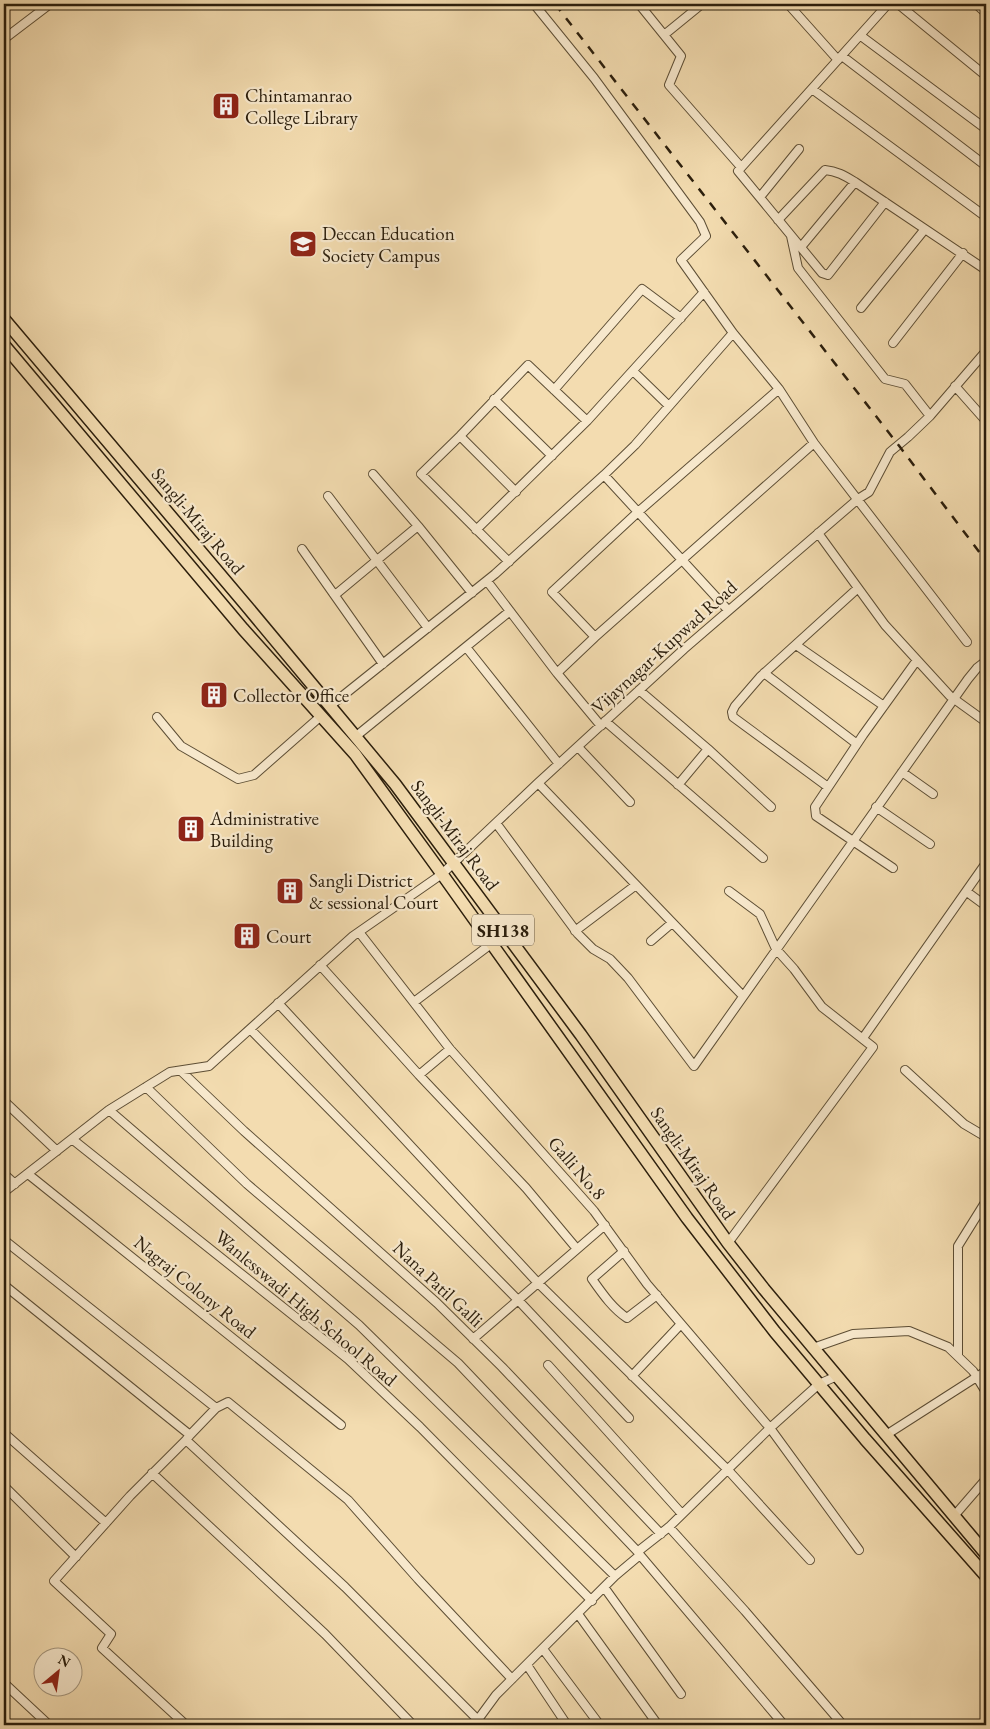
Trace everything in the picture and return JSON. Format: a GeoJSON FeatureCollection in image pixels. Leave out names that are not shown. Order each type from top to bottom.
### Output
{"type":"FeatureCollection","features":[{"type":"Feature","properties":{"kind":"highway","name":"Sangli-Miraj Road"},"geometry":{"type":"LineString","coordinates":[[4,319],[246,604],[394,784],[581,1035],[728,1243],[813,1348],[986,1554]]}},
{"type":"Feature","properties":{"kind":"highway","name":"Sangli-Miraj Road"},"geometry":{"type":"LineString","coordinates":[[4,344],[243,629],[355,754],[590,1079],[687,1218],[775,1332],[865,1439],[986,1576]]}},
{"type":"Feature","properties":{"kind":"street"},"geometry":{"type":"LineString","coordinates":[[4,40],[50,4]]}},
{"type":"Feature","properties":{"kind":"street"},"geometry":{"type":"LineString","coordinates":[[534,4],[594,78],[700,222],[706,236],[680,260],[779,389],[814,443],[967,642]]}},
{"type":"Feature","properties":{"kind":"street"},"geometry":{"type":"LineString","coordinates":[[638,4],[682,56],[668,85],[741,167]]}},
{"type":"Feature","properties":{"kind":"street"},"geometry":{"type":"LineString","coordinates":[[664,35],[702,4]]}},
{"type":"Feature","properties":{"kind":"street"},"geometry":{"type":"LineString","coordinates":[[788,4],[840,58],[986,166]]}},
{"type":"Feature","properties":{"kind":"street"},"geometry":{"type":"LineString","coordinates":[[885,202],[828,275],[822,273],[738,171],[888,4]]}},
{"type":"Feature","properties":{"kind":"street"},"geometry":{"type":"LineString","coordinates":[[898,4],[986,76]]}},
{"type":"Feature","properties":{"kind":"street"},"geometry":{"type":"LineString","coordinates":[[976,4],[986,13]]}},
{"type":"Feature","properties":{"kind":"street"},"geometry":{"type":"LineString","coordinates":[[860,36],[986,129]]}},
{"type":"Feature","properties":{"kind":"street"},"geometry":{"type":"LineString","coordinates":[[812,89],[986,217]]}},
{"type":"Feature","properties":{"kind":"street"},"geometry":{"type":"LineString","coordinates":[[760,197],[799,149]]}},
{"type":"Feature","properties":{"kind":"street"},"geometry":{"type":"LineString","coordinates":[[778,220],[825,170],[840,173],[986,270]]}},
{"type":"Feature","properties":{"kind":"street"},"geometry":{"type":"LineString","coordinates":[[801,247],[855,182]]}},
{"type":"Feature","properties":{"kind":"street"},"geometry":{"type":"LineString","coordinates":[[861,308],[925,229]]}},
{"type":"Feature","properties":{"kind":"street"},"geometry":{"type":"LineString","coordinates":[[791,234],[798,268],[885,379],[905,384],[930,416],[986,351]]}},
{"type":"Feature","properties":{"kind":"street"},"geometry":{"type":"LineString","coordinates":[[893,343],[963,253]]}},
{"type":"Feature","properties":{"kind":"street"},"geometry":{"type":"LineString","coordinates":[[554,390],[642,289],[681,318]]}},
{"type":"Feature","properties":{"kind":"street"},"geometry":{"type":"LineString","coordinates":[[476,530],[587,420],[704,292]]}},
{"type":"Feature","properties":{"kind":"street"},"geometry":{"type":"LineString","coordinates":[[330,706],[487,581],[604,475],[634,445],[734,332]]}},
{"type":"Feature","properties":{"kind":"street"},"geometry":{"type":"LineString","coordinates":[[509,562],[421,474],[528,365],[587,420]]}},
{"type":"Feature","properties":{"kind":"street"},"geometry":{"type":"LineString","coordinates":[[633,371],[669,406]]}},
{"type":"Feature","properties":{"kind":"street"},"geometry":{"type":"LineString","coordinates":[[955,386],[986,421]]}},
{"type":"Feature","properties":{"kind":"street"},"geometry":{"type":"LineString","coordinates":[[595,637],[552,592],[638,512],[779,389]]}},
{"type":"Feature","properties":{"kind":"street"},"geometry":{"type":"LineString","coordinates":[[494,399],[552,456]]}},
{"type":"Feature","properties":{"kind":"street","name":"Vijaynagar-Kupwad Road"},"geometry":{"type":"LineString","coordinates":[[4,1192],[109,1110],[170,1072],[209,1066],[359,932],[442,874],[538,783],[728,610],[858,499],[869,492],[890,452],[908,438],[930,416]]}},
{"type":"Feature","properties":{"kind":"street"},"geometry":{"type":"LineString","coordinates":[[460,436],[516,492]]}},
{"type":"Feature","properties":{"kind":"street"},"geometry":{"type":"LineString","coordinates":[[557,672],[814,443]]}},
{"type":"Feature","properties":{"kind":"street"},"geometry":{"type":"LineString","coordinates":[[373,474],[472,593]]}},
{"type":"Feature","properties":{"kind":"street"},"geometry":{"type":"LineString","coordinates":[[604,475],[728,610]]}},
{"type":"Feature","properties":{"kind":"street"},"geometry":{"type":"LineString","coordinates":[[328,496],[428,628]]}},
{"type":"Feature","properties":{"kind":"street"},"geometry":{"type":"LineString","coordinates":[[334,595],[418,526]]}},
{"type":"Feature","properties":{"kind":"street"},"geometry":{"type":"LineString","coordinates":[[818,533],[885,625],[953,699],[986,722]]}},
{"type":"Feature","properties":{"kind":"street"},"geometry":{"type":"LineString","coordinates":[[302,549],[383,664]]}},
{"type":"Feature","properties":{"kind":"street"},"geometry":{"type":"LineString","coordinates":[[487,581],[557,672],[603,724],[678,784],[763,858]]}},
{"type":"Feature","properties":{"kind":"street"},"geometry":{"type":"LineString","coordinates":[[828,787],[733,717],[732,712],[735,706],[764,674],[858,588]]}},
{"type":"Feature","properties":{"kind":"street"},"geometry":{"type":"LineString","coordinates":[[355,737],[510,611]]}},
{"type":"Feature","properties":{"kind":"street"},"geometry":{"type":"LineString","coordinates":[[796,645],[884,706]]}},
{"type":"Feature","properties":{"kind":"street"},"geometry":{"type":"LineString","coordinates":[[466,647],[560,764]]}},
{"type":"Feature","properties":{"kind":"street"},"geometry":{"type":"LineString","coordinates":[[893,868],[816,816],[815,806],[917,660]]}},
{"type":"Feature","properties":{"kind":"street"},"geometry":{"type":"LineString","coordinates":[[496,823],[575,931],[593,949],[610,959],[628,978],[694,1066],[953,699],[977,668],[986,661]]}},
{"type":"Feature","properties":{"kind":"street"},"geometry":{"type":"LineString","coordinates":[[764,674],[857,744]]}},
{"type":"Feature","properties":{"kind":"street"},"geometry":{"type":"LineString","coordinates":[[639,690],[708,749],[771,807]]}},
{"type":"Feature","properties":{"kind":"street"},"geometry":{"type":"LineString","coordinates":[[157,718],[181,746],[238,780],[254,775],[321,716]]}},
{"type":"Feature","properties":{"kind":"street"},"geometry":{"type":"LineString","coordinates":[[578,747],[630,802]]}},
{"type":"Feature","properties":{"kind":"street"},"geometry":{"type":"LineString","coordinates":[[678,784],[708,749]]}},
{"type":"Feature","properties":{"kind":"street"},"geometry":{"type":"LineString","coordinates":[[902,772],[933,794]]}},
{"type":"Feature","properties":{"kind":"street"},"geometry":{"type":"LineString","coordinates":[[538,783],[743,996]]}},
{"type":"Feature","properties":{"kind":"street"},"geometry":{"type":"LineString","coordinates":[[876,807],[930,844]]}},
{"type":"Feature","properties":{"kind":"street"},"geometry":{"type":"LineString","coordinates":[[863,1038],[986,863]]}},
{"type":"Feature","properties":{"kind":"street"},"geometry":{"type":"LineString","coordinates":[[575,931],[636,885]]}},
{"type":"Feature","properties":{"kind":"street"},"geometry":{"type":"LineString","coordinates":[[728,1243],[873,1047],[822,1007],[776,948],[760,914],[729,891]]}},
{"type":"Feature","properties":{"kind":"street"},"geometry":{"type":"LineString","coordinates":[[966,892],[986,906]]}},
{"type":"Feature","properties":{"kind":"street"},"geometry":{"type":"LineString","coordinates":[[651,941],[672,923]]}},
{"type":"Feature","properties":{"kind":"street","name":"Galli No.8"},"geometry":{"type":"LineString","coordinates":[[359,932],[450,1049],[594,1211],[657,1295],[770,1428],[859,1550]]}},
{"type":"Feature","properties":{"kind":"street"},"geometry":{"type":"LineString","coordinates":[[414,1002],[492,944]]}},
{"type":"Feature","properties":{"kind":"street"},"geometry":{"type":"LineString","coordinates":[[320,966],[419,1075],[526,1188],[577,1249]]}},
{"type":"Feature","properties":{"kind":"street"},"geometry":{"type":"LineString","coordinates":[[278,1003],[538,1283],[728,1470],[810,1560]]}},
{"type":"Feature","properties":{"kind":"street"},"geometry":{"type":"LineString","coordinates":[[250,1029],[518,1300],[629,1418]]}},
{"type":"Feature","properties":{"kind":"street"},"geometry":{"type":"LineString","coordinates":[[419,1075],[450,1049]]}},
{"type":"Feature","properties":{"kind":"street"},"geometry":{"type":"LineString","coordinates":[[905,1070],[964,1124],[986,1137]]}},
{"type":"Feature","properties":{"kind":"street","name":"Nana Patil Galli"},"geometry":{"type":"LineString","coordinates":[[181,1071],[244,1132],[437,1303],[660,1534]]}},
{"type":"Feature","properties":{"kind":"street"},"geometry":{"type":"LineString","coordinates":[[146,1087],[247,1184],[458,1363],[639,1553],[784,1725]]}},
{"type":"Feature","properties":{"kind":"street"},"geometry":{"type":"LineString","coordinates":[[4,1101],[57,1151]]}},
{"type":"Feature","properties":{"kind":"street"},"geometry":{"type":"LineString","coordinates":[[109,1110],[360,1325],[615,1576]]}},
{"type":"Feature","properties":{"kind":"street","name":"Wanlesswadi High School Road"},"geometry":{"type":"LineString","coordinates":[[72,1139],[348,1359],[420,1427],[592,1601]]}},
{"type":"Feature","properties":{"kind":"street"},"geometry":{"type":"LineString","coordinates":[[4,1174],[15,1184]]}},
{"type":"Feature","properties":{"kind":"street","name":"Nagraj Colony Road"},"geometry":{"type":"LineString","coordinates":[[28,1174],[341,1425]]}},
{"type":"Feature","properties":{"kind":"street"},"geometry":{"type":"LineString","coordinates":[[958,1356],[958,1246],[986,1201]]}},
{"type":"Feature","properties":{"kind":"street"},"geometry":{"type":"LineString","coordinates":[[473,1339],[605,1225]]}},
{"type":"Feature","properties":{"kind":"street"},"geometry":{"type":"LineString","coordinates":[[4,1240],[216,1408]]}},
{"type":"Feature","properties":{"kind":"street"},"geometry":{"type":"LineString","coordinates":[[624,1252],[592,1279],[618,1312],[627,1318],[657,1295]]}},
{"type":"Feature","properties":{"kind":"street"},"geometry":{"type":"LineString","coordinates":[[4,1286],[188,1437],[345,1587],[476,1723],[496,1695],[615,1576],[669,1527],[770,1428],[819,1384],[837,1376]]}},
{"type":"Feature","properties":{"kind":"street"},"geometry":{"type":"LineString","coordinates":[[632,1376],[681,1324]]}},
{"type":"Feature","properties":{"kind":"street"},"geometry":{"type":"LineString","coordinates":[[813,1348],[853,1334],[909,1330],[948,1347],[973,1371],[986,1392]]}},
{"type":"Feature","properties":{"kind":"street"},"geometry":{"type":"LineString","coordinates":[[548,1365],[682,1514]]}},
{"type":"Feature","properties":{"kind":"street"},"geometry":{"type":"LineString","coordinates":[[886,1435],[986,1371]]}},
{"type":"Feature","properties":{"kind":"street"},"geometry":{"type":"LineString","coordinates":[[186,1725],[102,1648],[111,1634],[54,1581],[152,1473],[216,1408],[228,1402],[348,1500],[418,1579],[512,1679]]}},
{"type":"Feature","properties":{"kind":"street"},"geometry":{"type":"LineString","coordinates":[[4,1433],[106,1523]]}},
{"type":"Feature","properties":{"kind":"street"},"geometry":{"type":"LineString","coordinates":[[152,1473],[325,1634],[414,1725]]}},
{"type":"Feature","properties":{"kind":"street"},"geometry":{"type":"LineString","coordinates":[[954,1516],[986,1479]]}},
{"type":"Feature","properties":{"kind":"street"},"geometry":{"type":"LineString","coordinates":[[4,1486],[76,1557]]}},
{"type":"Feature","properties":{"kind":"street"},"geometry":{"type":"LineString","coordinates":[[669,1527],[745,1611],[843,1725]]}},
{"type":"Feature","properties":{"kind":"street"},"geometry":{"type":"LineString","coordinates":[[604,1587],[681,1694]]}},
{"type":"Feature","properties":{"kind":"street"},"geometry":{"type":"LineString","coordinates":[[578,1614],[658,1725]]}},
{"type":"Feature","properties":{"kind":"street"},"geometry":{"type":"LineString","coordinates":[[543,1649],[599,1724]]}},
{"type":"Feature","properties":{"kind":"street"},"geometry":{"type":"LineString","coordinates":[[527,1666],[567,1725]]}},
{"type":"Feature","properties":{"kind":"street"},"geometry":{"type":"LineString","coordinates":[[4,1683],[49,1725]]}},
{"type":"Feature","properties":{"kind":"railway"},"geometry":{"type":"LineString","coordinates":[[555,4],[900,447],[986,561]]}},
{"type":"Feature","properties":{"kind":"place","name":"Chintamanrao College Library"},"geometry":{"type":"Point","coordinates":[226,106]}},
{"type":"Feature","properties":{"kind":"place","name":"Deccan Education Society Campus"},"geometry":{"type":"Point","coordinates":[303,244]}},
{"type":"Feature","properties":{"kind":"place","name":"Collector Office"},"geometry":{"type":"Point","coordinates":[214,695]}},
{"type":"Feature","properties":{"kind":"place","name":"Administrative Building"},"geometry":{"type":"Point","coordinates":[191,829]}},
{"type":"Feature","properties":{"kind":"place","name":"Sangli District & sessional Court"},"geometry":{"type":"Point","coordinates":[290,891]}},
{"type":"Feature","properties":{"kind":"place","name":"Court"},"geometry":{"type":"Point","coordinates":[247,936]}}]}
